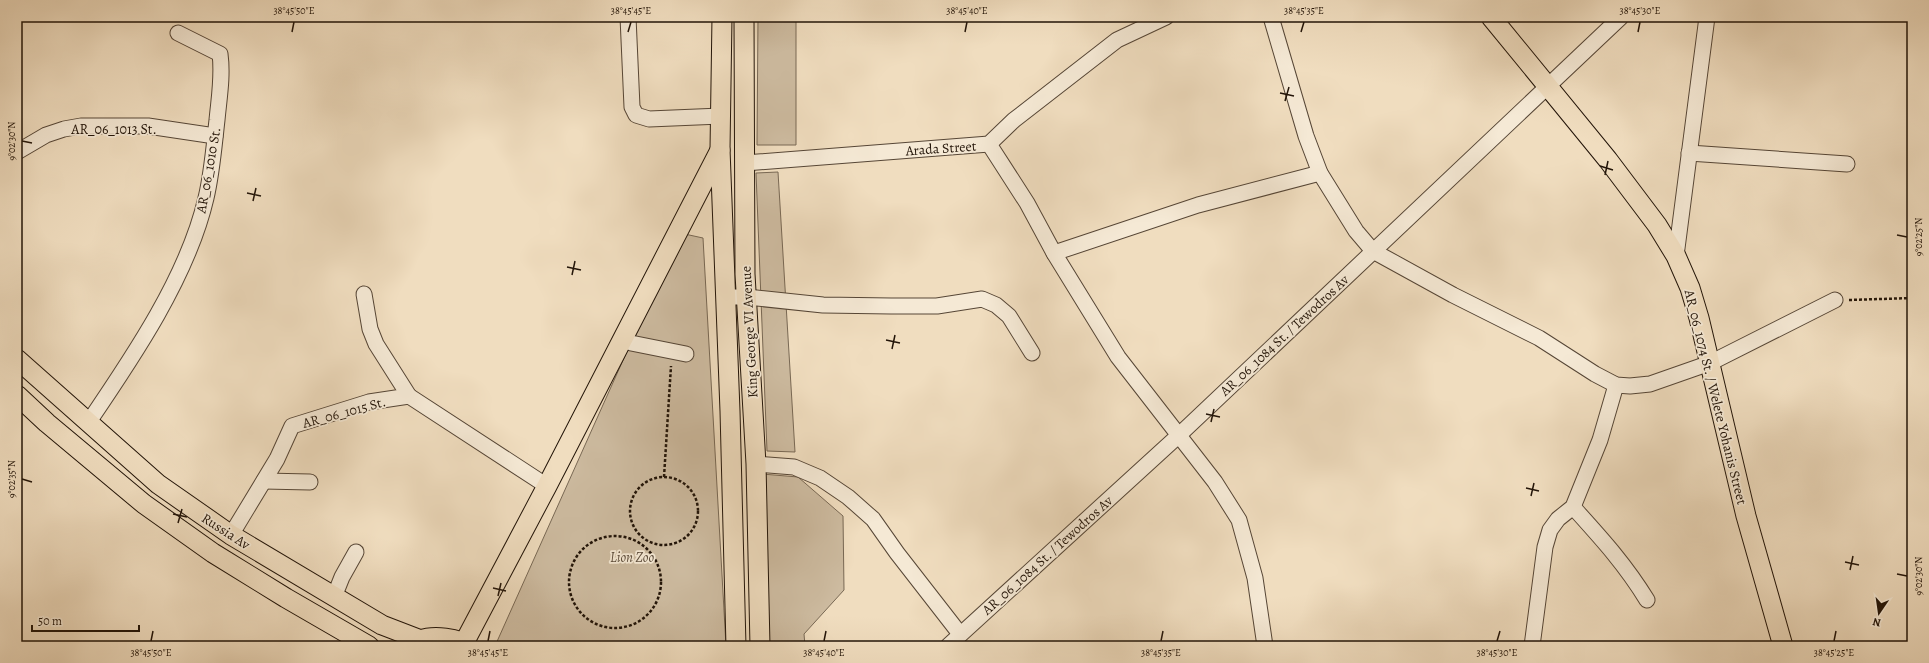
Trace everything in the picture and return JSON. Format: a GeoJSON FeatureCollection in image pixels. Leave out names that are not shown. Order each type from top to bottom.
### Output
{"type":"FeatureCollection","features":[{"type":"Feature","properties":{"kind":"main road","name":"King George VI Avenue"},"geometry":{"type":"LineString","coordinates":[[722,17],[720,149],[730,411],[736,646]]}},
{"type":"Feature","properties":{"kind":"main road","name":"King George VI Avenue"},"geometry":{"type":"LineString","coordinates":[[744,17],[747,297],[756,464],[760,646]]}},
{"type":"Feature","properties":{"kind":"main road","name":"AR_06_1074 St. / Welete Yohanis Street"},"geometry":{"type":"LineString","coordinates":[[1490,17],[1612,166],[1657,225],[1676,256],[1690,288],[1710,363],[1746,516],[1783,646]]}},
{"type":"Feature","properties":{"kind":"main road"},"geometry":{"type":"LineString","coordinates":[[417,643],[446,638],[466,644],[720,149],[745,132]]}},
{"type":"Feature","properties":{"kind":"main road","name":"Russia Av"},"geometry":{"type":"LineString","coordinates":[[17,359],[158,484],[231,535],[382,625],[417,643]]}},
{"type":"Feature","properties":{"kind":"main road"},"geometry":{"type":"LineString","coordinates":[[47,423],[64,400]]}},
{"type":"Feature","properties":{"kind":"main road","name":"Russia Av"},"geometry":{"type":"LineString","coordinates":[[19,401],[144,504],[213,553],[352,640],[369,646]]}},
{"type":"Feature","properties":{"kind":"main road"},"geometry":{"type":"LineString","coordinates":[[730,411],[752,406]]}},
{"type":"Feature","properties":{"kind":"main road"},"geometry":{"type":"LineString","coordinates":[[144,504],[158,484]]}},
{"type":"Feature","properties":{"kind":"street"},"geometry":{"type":"LineString","coordinates":[[628,17],[632,107],[636,115],[649,119],[721,116]]}},
{"type":"Feature","properties":{"kind":"street","name":"Arada Street"},"geometry":{"type":"LineString","coordinates":[[745,163],[989,144],[1014,120],[1117,40],[1166,17]]}},
{"type":"Feature","properties":{"kind":"street"},"geometry":{"type":"LineString","coordinates":[[1272,17],[1306,136],[1320,172],[1356,231],[1373,251],[1453,295],[1539,338],[1595,374],[1616,385],[1630,386],[1650,384],[1710,363],[1835,300]]}},
{"type":"Feature","properties":{"kind":"street","name":"AR_06_1084 St. / Tewodros Av"},"geometry":{"type":"LineString","coordinates":[[948,646],[1178,436],[1621,17]]}},
{"type":"Feature","properties":{"kind":"street"},"geometry":{"type":"LineString","coordinates":[[1676,256],[1707,17]]}},
{"type":"Feature","properties":{"kind":"street","name":"AR_06_1010 St."},"geometry":{"type":"LineString","coordinates":[[88,423],[144,335],[181,270],[193,241],[206,198],[215,136],[222,67],[220,54],[178,33]]}},
{"type":"Feature","properties":{"kind":"street","name":"AR_06_1013 St."},"geometry":{"type":"LineString","coordinates":[[17,152],[46,135],[64,129],[81,126],[148,126],[215,136]]}},
{"type":"Feature","properties":{"kind":"street"},"geometry":{"type":"LineString","coordinates":[[989,144],[1027,203],[1054,253],[1118,356],[1178,436],[1215,482],[1239,520],[1255,578],[1265,646]]}},
{"type":"Feature","properties":{"kind":"street"},"geometry":{"type":"LineString","coordinates":[[1689,153],[1847,164]]}},
{"type":"Feature","properties":{"kind":"street"},"geometry":{"type":"LineString","coordinates":[[1054,253],[1198,205],[1320,172]]}},
{"type":"Feature","properties":{"kind":"street"},"geometry":{"type":"LineString","coordinates":[[364,294],[370,329],[376,344],[409,396],[547,486]]}},
{"type":"Feature","properties":{"kind":"street"},"geometry":{"type":"LineString","coordinates":[[726,297],[747,297],[822,305],[891,306],[938,306],[982,299],[996,305],[1009,316],[1032,353]]}},
{"type":"Feature","properties":{"kind":"street"},"geometry":{"type":"LineString","coordinates":[[631,343],[679,352]]}},
{"type":"Feature","properties":{"kind":"street"},"geometry":{"type":"LineString","coordinates":[[1532,646],[1545,547],[1550,530],[1558,519],[1573,507],[1600,440],[1616,385]]}},
{"type":"Feature","properties":{"kind":"street","name":"AR_06_1015 St."},"geometry":{"type":"LineString","coordinates":[[231,535],[277,459],[287,432],[292,426],[369,402],[409,396]]}},
{"type":"Feature","properties":{"kind":"street"},"geometry":{"type":"LineString","coordinates":[[756,464],[794,467],[820,478],[848,497],[873,519],[897,553],[960,634]]}},
{"type":"Feature","properties":{"kind":"street"},"geometry":{"type":"LineString","coordinates":[[264,481],[310,482]]}},
{"type":"Feature","properties":{"kind":"street"},"geometry":{"type":"LineString","coordinates":[[1573,507],[1614,551],[1631,573],[1647,600]]}},
{"type":"Feature","properties":{"kind":"street"},"geometry":{"type":"LineString","coordinates":[[334,597],[342,577],[356,552]]}},
{"type":"Feature","properties":{"kind":"path"},"geometry":{"type":"LineString","coordinates":[[1835,300],[1912,298]]}},
{"type":"Feature","properties":{"kind":"path"},"geometry":{"type":"LineString","coordinates":[[664,477],[679,352]]}},
{"type":"Feature","properties":{"kind":"path"},"geometry":{"type":"LineString","coordinates":[[664,477],[675,479],[685,485],[695,499],[698,516],[694,528],[686,537],[676,543],[665,545],[653,544],[647,540],[635,530],[631,521],[631,500],[636,491],[653,479],[664,477]]}},
{"type":"Feature","properties":{"kind":"path"},"geometry":{"type":"LineString","coordinates":[[613,535],[628,537],[642,543],[653,554],[660,568],[662,583],[659,598],[652,611],[640,621],[626,627],[610,628],[595,624],[582,615],[573,602],[569,588],[569,572],[575,558],[585,546],[598,538],[613,535]]}},
{"type":"Feature","properties":{"kind":"path"},"geometry":{"type":"LineString","coordinates":[[642,543],[647,540]]}},
{"type":"Feature","properties":{"kind":"green space"},"geometry":{"type":"Polygon","coordinates":[[[758,17],[796,17],[796,145],[757,145],[758,17]]]}},
{"type":"Feature","properties":{"kind":"green space"},"geometry":{"type":"Polygon","coordinates":[[[778,172],[795,452],[767,451],[756,173],[778,172]]]}},
{"type":"Feature","properties":{"kind":"green space","name":"Lion Zoo"},"geometry":{"type":"Polygon","coordinates":[[[680,233],[703,238],[726,646],[495,646],[680,233]]]}},
{"type":"Feature","properties":{"kind":"green space"},"geometry":{"type":"Polygon","coordinates":[[[762,474],[798,477],[843,516],[844,590],[804,634],[805,646],[769,646],[762,474]]]}}]}
